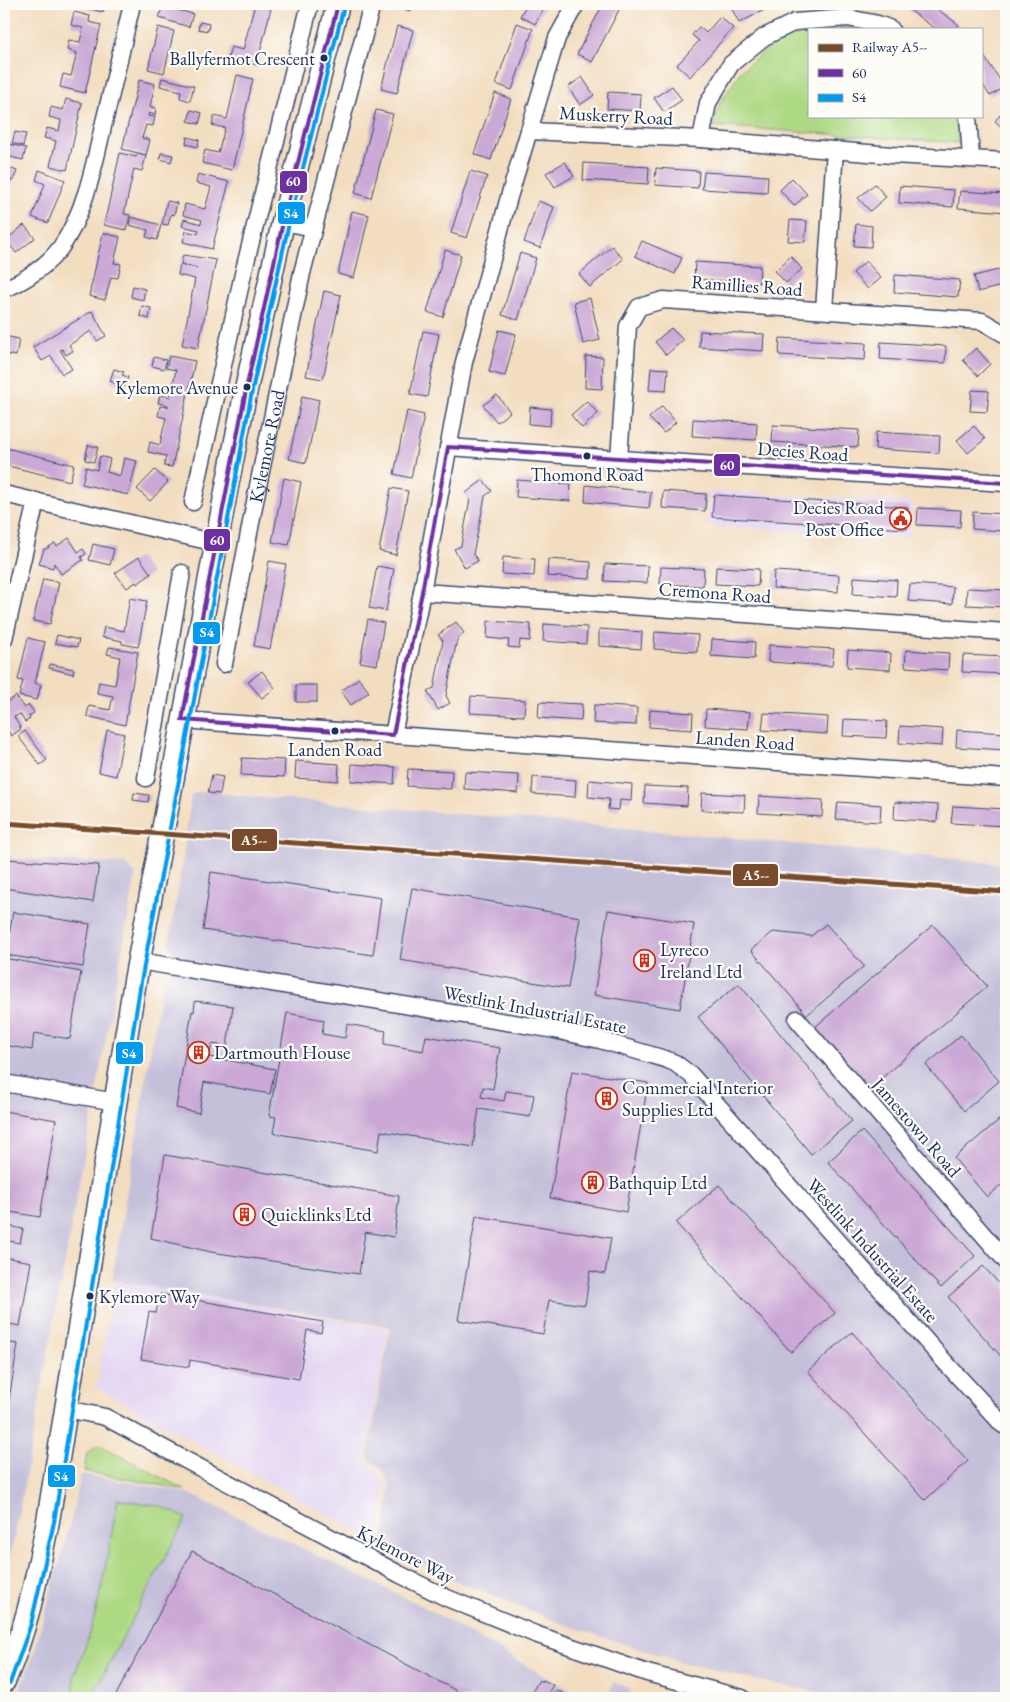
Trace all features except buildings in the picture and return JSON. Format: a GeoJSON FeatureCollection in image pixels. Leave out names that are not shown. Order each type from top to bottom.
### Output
{"type":"FeatureCollection","features":[{"type":"Feature","properties":{"kind":"main road","name":"Kylemore Road"},"geometry":{"type":"LineString","coordinates":[[4,1681],[10,1646],[30,1607],[48,1521],[139,961],[216,543],[284,222],[338,4]]}},
{"type":"Feature","properties":{"kind":"street"},"geometry":{"type":"LineString","coordinates":[[4,288],[15,284],[45,264],[61,248],[73,227],[92,177],[132,4]]}},
{"type":"Feature","properties":{"kind":"street"},"geometry":{"type":"LineString","coordinates":[[194,502],[243,274],[310,4]]}},
{"type":"Feature","properties":{"kind":"street","name":"Kylemore Road"},"geometry":{"type":"LineString","coordinates":[[224,664],[302,273],[372,4]]}},
{"type":"Feature","properties":{"kind":"street"},"geometry":{"type":"LineString","coordinates":[[393,735],[422,592],[464,362],[509,197],[557,38],[576,4]]}},
{"type":"Feature","properties":{"kind":"street"},"geometry":{"type":"LineString","coordinates":[[701,140],[708,103],[730,64],[764,36],[795,22],[848,18],[888,28]]}},
{"type":"Feature","properties":{"kind":"street"},"geometry":{"type":"LineString","coordinates":[[968,118],[971,158]]}},
{"type":"Feature","properties":{"kind":"street","name":"Muskerry Road"},"geometry":{"type":"LineString","coordinates":[[530,131],[701,140],[892,155],[1006,160]]}},
{"type":"Feature","properties":{"kind":"street"},"geometry":{"type":"LineString","coordinates":[[274,147],[300,154]]}},
{"type":"Feature","properties":{"kind":"street"},"geometry":{"type":"LineString","coordinates":[[824,310],[835,150]]}},
{"type":"Feature","properties":{"kind":"street"},"geometry":{"type":"LineString","coordinates":[[284,222],[314,228]]}},
{"type":"Feature","properties":{"kind":"street","name":"Ramillies Road"},"geometry":{"type":"LineString","coordinates":[[618,459],[628,326],[639,306],[663,300],[982,321],[1006,335]]}},
{"type":"Feature","properties":{"kind":"street"},"geometry":{"type":"LineString","coordinates":[[211,422],[239,428]]}},
{"type":"Feature","properties":{"kind":"street","name":"Decies Road"},"geometry":{"type":"LineString","coordinates":[[448,447],[1006,483]]}},
{"type":"Feature","properties":{"kind":"street"},"geometry":{"type":"LineString","coordinates":[[4,494],[216,543]]}},
{"type":"Feature","properties":{"kind":"street"},"geometry":{"type":"LineString","coordinates":[[4,639],[36,502]]}},
{"type":"Feature","properties":{"kind":"street"},"geometry":{"type":"LineString","coordinates":[[146,778],[182,573]]}},
{"type":"Feature","properties":{"kind":"street","name":"Cremona Road"},"geometry":{"type":"LineString","coordinates":[[422,592],[1006,632]]}},
{"type":"Feature","properties":{"kind":"street"},"geometry":{"type":"LineString","coordinates":[[178,600],[205,604]]}},
{"type":"Feature","properties":{"kind":"street","name":"Landen Road"},"geometry":{"type":"LineString","coordinates":[[182,720],[1006,778]]}},
{"type":"Feature","properties":{"kind":"street"},"geometry":{"type":"LineString","coordinates":[[149,761],[175,765]]}},
{"type":"Feature","properties":{"kind":"street","name":"Westlink Industrial Estate"},"geometry":{"type":"LineString","coordinates":[[139,961],[554,1030],[628,1048],[675,1063],[691,1075],[705,1090],[950,1368],[1003,1425]]}},
{"type":"Feature","properties":{"kind":"street","name":"Jamestown Road"},"geometry":{"type":"LineString","coordinates":[[798,1019],[1006,1261]]}},
{"type":"Feature","properties":{"kind":"street"},"geometry":{"type":"LineString","coordinates":[[4,1083],[116,1102]]}},
{"type":"Feature","properties":{"kind":"street","name":"Kylemore Way"},"geometry":{"type":"LineString","coordinates":[[67,1409],[98,1415],[110,1420],[399,1574],[501,1621],[647,1673],[742,1698]]}},
{"type":"Feature","properties":{"kind":"shaded area"},"geometry":{"type":"Polygon","coordinates":[[[710,491],[913,503],[910,538],[708,526],[710,491]]]}},
{"type":"Feature","properties":{"kind":"shaded area"},"geometry":{"type":"Polygon","coordinates":[[[198,792],[601,826],[1006,864],[1006,1698],[848,1698],[758,1681],[681,1662],[599,1636],[555,1621],[463,1584],[383,1545],[390,1485],[381,1468],[367,1459],[390,1327],[112,1280],[163,976],[171,973],[174,955],[169,943],[191,796],[198,792]]]}},
{"type":"Feature","properties":{"kind":"shaded area"},"geometry":{"type":"Polygon","coordinates":[[[4,858],[126,864],[136,874],[13,1544],[4,1576],[4,858]]]}},
{"type":"Feature","properties":{"kind":"shaded area"},"geometry":{"type":"Polygon","coordinates":[[[115,1280],[388,1329],[365,1460],[376,1470],[386,1484],[379,1543],[96,1388],[115,1280]]]}},
{"type":"Feature","properties":{"kind":"shaded area"},"geometry":{"type":"Polygon","coordinates":[[[81,1474],[188,1493],[424,1607],[583,1698],[16,1698],[32,1659],[70,1524],[81,1474]]]}},
{"type":"Feature","properties":{"kind":"shaded area"},"geometry":{"type":"Polygon","coordinates":[[[614,1682],[631,1690],[628,1698],[605,1698],[614,1682]]]}},
{"type":"Feature","properties":{"kind":"green space"},"geometry":{"type":"Polygon","coordinates":[[[813,26],[853,28],[808,28],[808,118],[956,118],[958,122],[958,143],[713,126],[720,103],[741,71],[781,38],[813,26]]]}},
{"type":"Feature","properties":{"kind":"green space"},"geometry":{"type":"Polygon","coordinates":[[[97,1446],[102,1446],[185,1490],[84,1471],[87,1453],[97,1446]]]}},
{"type":"Feature","properties":{"kind":"green space"},"geometry":{"type":"Polygon","coordinates":[[[118,1499],[160,1506],[186,1518],[91,1698],[74,1698],[74,1677],[91,1630],[101,1591],[118,1499]]]}},
{"type":"Feature","properties":{"kind":"rail line","name":"A5--"},"geometry":{"type":"LineString","coordinates":[[4,823],[1006,892]]}},
{"type":"Feature","properties":{"kind":"transit line","name":"60"},"geometry":{"type":"LineString","coordinates":[[182,720],[247,385],[283,222],[338,4]]}},
{"type":"Feature","properties":{"kind":"transit line","name":"S4"},"geometry":{"type":"LineString","coordinates":[[10,1683],[31,1624],[54,1522],[141,982],[253,386],[289,223],[344,6]]}},
{"type":"Feature","properties":{"kind":"transit line","name":"60"},"geometry":{"type":"LineString","coordinates":[[448,447],[1006,483]]}},
{"type":"Feature","properties":{"kind":"transit line","name":"60"},"geometry":{"type":"LineString","coordinates":[[393,735],[422,592],[448,447]]}},
{"type":"Feature","properties":{"kind":"transit line","name":"60"},"geometry":{"type":"LineString","coordinates":[[182,720],[393,735]]}},
{"type":"Feature","properties":{"kind":"place","name":"Ballyfermot Crescent"},"geometry":{"type":"Point","coordinates":[324,58]}},
{"type":"Feature","properties":{"kind":"place","name":"Kylemore Avenue"},"geometry":{"type":"Point","coordinates":[247,387]}},
{"type":"Feature","properties":{"kind":"place","name":"Thomond Road"},"geometry":{"type":"Point","coordinates":[587,456]}},
{"type":"Feature","properties":{"kind":"place","name":"Decies Road Post Office"},"geometry":{"type":"Point","coordinates":[900,518]}},
{"type":"Feature","properties":{"kind":"place","name":"Landen Road"},"geometry":{"type":"Point","coordinates":[335,731]}},
{"type":"Feature","properties":{"kind":"place","name":"Lyreco Ireland Ltd"},"geometry":{"type":"Point","coordinates":[644,960]}},
{"type":"Feature","properties":{"kind":"place","name":"Dartmouth House"},"geometry":{"type":"Point","coordinates":[198,1052]}},
{"type":"Feature","properties":{"kind":"place","name":"Commercial Interior Supplies Ltd"},"geometry":{"type":"Point","coordinates":[606,1098]}},
{"type":"Feature","properties":{"kind":"place","name":"Bathquip Ltd"},"geometry":{"type":"Point","coordinates":[592,1182]}},
{"type":"Feature","properties":{"kind":"place","name":"Quicklinks Ltd"},"geometry":{"type":"Point","coordinates":[245,1214]}},
{"type":"Feature","properties":{"kind":"place","name":"Kylemore Way"},"geometry":{"type":"Point","coordinates":[90,1296]}}]}
